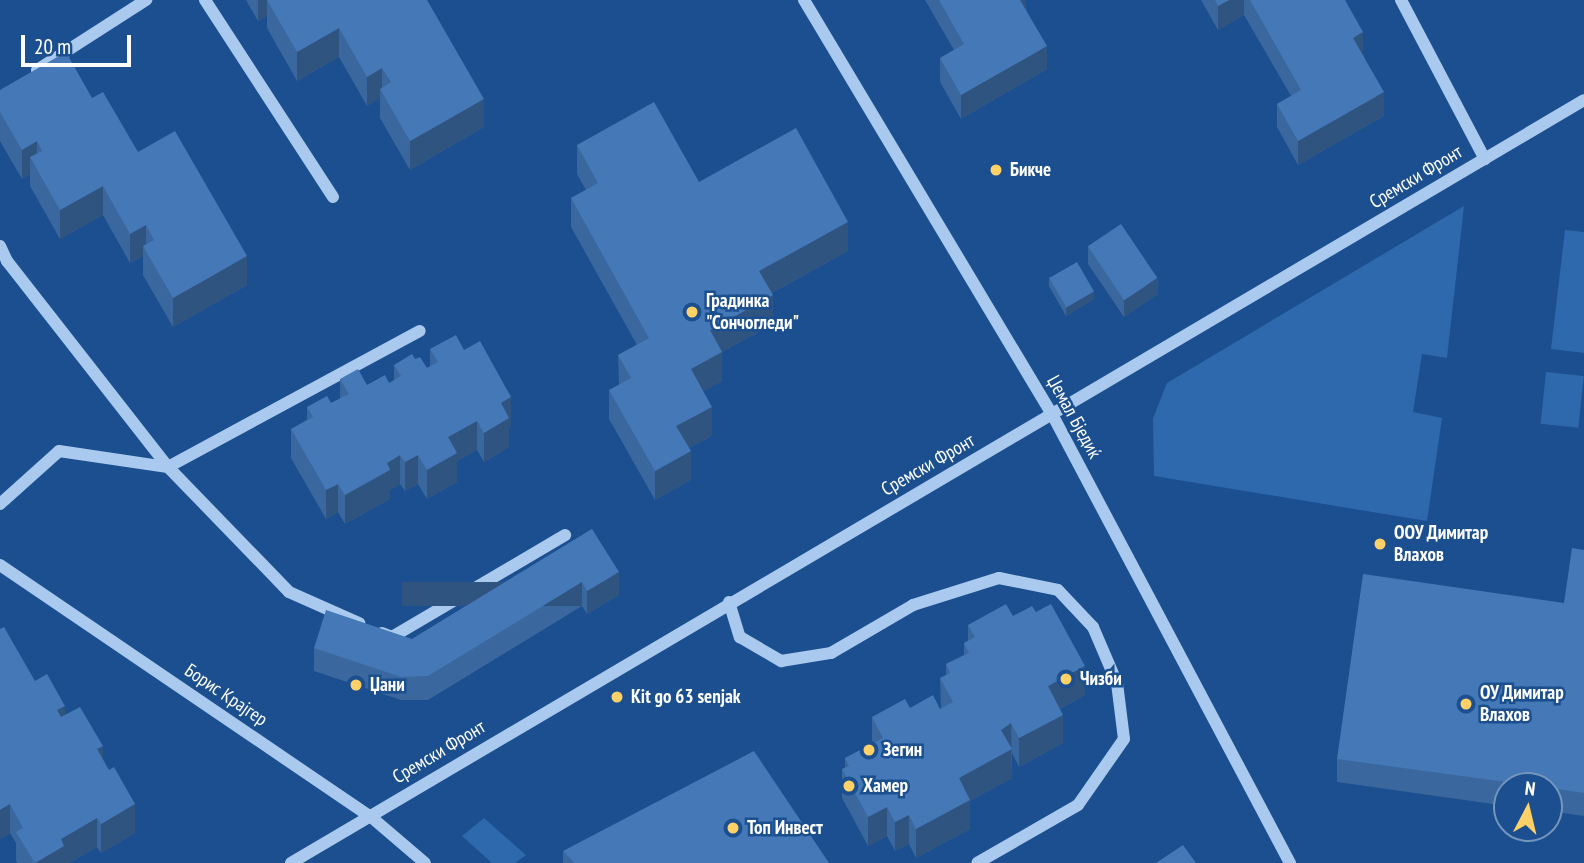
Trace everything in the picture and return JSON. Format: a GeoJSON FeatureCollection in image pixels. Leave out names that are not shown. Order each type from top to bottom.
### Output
{"type":"FeatureCollection","features":[{"type":"Feature","properties":{"kind":"street"},"geometry":{"type":"LineString","coordinates":[[21,80],[146,0]]}},
{"type":"Feature","properties":{"kind":"street"},"geometry":{"type":"LineString","coordinates":[[205,0],[332,197]]}},
{"type":"Feature","properties":{"kind":"street","name":"Џемал Бједиќ"},"geometry":{"type":"LineString","coordinates":[[804,0],[1053,416],[1290,863]]}},
{"type":"Feature","properties":{"kind":"street"},"geometry":{"type":"LineString","coordinates":[[1401,0],[1485,159]]}},
{"type":"Feature","properties":{"kind":"street","name":"Сремски Фронт"},"geometry":{"type":"LineString","coordinates":[[291,863],[729,602],[1053,416],[1584,100]]}},
{"type":"Feature","properties":{"kind":"street"},"geometry":{"type":"LineString","coordinates":[[0,246],[6,261],[168,467],[289,592],[392,637],[565,535]]}},
{"type":"Feature","properties":{"kind":"street"},"geometry":{"type":"LineString","coordinates":[[0,504],[60,451],[168,467],[420,331]]}},
{"type":"Feature","properties":{"kind":"street","name":"Борис Крајгер"},"geometry":{"type":"LineString","coordinates":[[0,565],[370,816],[425,863]]}},
{"type":"Feature","properties":{"kind":"street"},"geometry":{"type":"LineString","coordinates":[[729,602],[740,637],[780,661],[831,653],[914,605],[999,578],[1058,590],[1093,627],[1117,683],[1124,739],[1077,805],[977,863]]}},
{"type":"Feature","properties":{"kind":"shaded area"},"geometry":{"type":"Polygon","coordinates":[[[1464,206],[1447,358],[1422,354],[1413,412],[1442,418],[1427,521],[1154,476],[1153,418],[1167,383],[1464,206]]]}},
{"type":"Feature","properties":{"kind":"shaded area"},"geometry":{"type":"Polygon","coordinates":[[[1565,230],[1584,232],[1584,353],[1551,349],[1565,230]]]}},
{"type":"Feature","properties":{"kind":"shaded area"},"geometry":{"type":"Polygon","coordinates":[[[1546,372],[1584,376],[1578,428],[1541,424],[1546,372]]]}},
{"type":"Feature","properties":{"kind":"shaded area"},"geometry":{"type":"Polygon","coordinates":[[[484,818],[526,855],[515,863],[492,863],[462,836],[484,818]]]}},
{"type":"Feature","properties":{"kind":"building"},"geometry":{"type":"Polygon","coordinates":[[[267,0],[427,0],[484,99],[410,141],[380,89],[391,82],[382,68],[367,77],[339,28],[297,52],[267,0]]]}},
{"type":"Feature","properties":{"kind":"building"},"geometry":{"type":"Polygon","coordinates":[[[939,0],[1020,0],[1047,46],[961,95],[940,58],[964,44],[939,0]]]}},
{"type":"Feature","properties":{"kind":"building"},"geometry":{"type":"Polygon","coordinates":[[[1215,0],[1229,0],[1218,6],[1215,0]]]}},
{"type":"Feature","properties":{"kind":"building"},"geometry":{"type":"Polygon","coordinates":[[[1250,0],[1345,0],[1363,32],[1353,38],[1384,92],[1298,141],[1277,104],[1301,90],[1250,0]]]}},
{"type":"Feature","properties":{"kind":"building"},"geometry":{"type":"Polygon","coordinates":[[[66,52],[92,98],[103,92],[138,152],[175,131],[247,256],[173,298],[143,246],[154,240],[146,225],[130,234],[103,186],[60,210],[30,157],[42,151],[37,141],[22,150],[0,112],[0,90],[66,52]]]}},
{"type":"Feature","properties":{"kind":"building","name":"Градинка \"Сончогледи\""},"geometry":{"type":"Polygon","coordinates":[[[654,102],[699,182],[796,128],[848,222],[759,271],[773,295],[710,330],[722,352],[691,369],[712,407],[676,426],[691,451],[655,471],[609,390],[631,378],[618,355],[649,338],[571,198],[598,183],[577,145],[654,102]]]}},
{"type":"Feature","properties":{"kind":"building"},"geometry":{"type":"Polygon","coordinates":[[[1121,224],[1157,278],[1124,300],[1088,246],[1121,224]]]}},
{"type":"Feature","properties":{"kind":"building"},"geometry":{"type":"Polygon","coordinates":[[[1077,262],[1094,291],[1066,307],[1049,278],[1077,262]]]}},
{"type":"Feature","properties":{"kind":"building"},"geometry":{"type":"Polygon","coordinates":[[[456,335],[464,350],[480,341],[511,397],[501,403],[509,418],[484,433],[477,421],[448,437],[457,453],[427,470],[418,455],[405,462],[400,455],[387,463],[390,470],[345,495],[338,484],[326,490],[291,429],[313,417],[307,407],[327,396],[331,403],[349,394],[340,379],[358,369],[367,385],[385,375],[389,383],[401,376],[394,365],[412,354],[415,359],[420,357],[427,368],[438,362],[430,349],[456,335]]]}},
{"type":"Feature","properties":{"kind":"building"},"geometry":{"type":"Polygon","coordinates":[[[592,529],[619,572],[587,591],[582,582],[428,676],[401,677],[314,648],[326,610],[412,639],[592,529]]]}},
{"type":"Feature","properties":{"kind":"building","name":"ОУ Димитар Влахов"},"geometry":{"type":"Polygon","coordinates":[[[1572,548],[1584,550],[1584,793],[1563,790],[1563,772],[1493,772],[1493,780],[1337,759],[1363,574],[1564,603],[1572,548]]]}},
{"type":"Feature","properties":{"kind":"building"},"geometry":{"type":"Polygon","coordinates":[[[1006,604],[1013,616],[1032,606],[1036,612],[1051,604],[1085,666],[1048,686],[1063,715],[1019,738],[1011,723],[1001,730],[1012,749],[959,778],[970,800],[916,829],[909,815],[895,822],[887,807],[868,817],[842,769],[849,766],[845,758],[883,738],[872,717],[905,699],[910,708],[933,695],[940,709],[953,702],[940,678],[950,673],[946,664],[969,653],[964,643],[975,637],[968,625],[1006,604]]]}},
{"type":"Feature","properties":{"kind":"building"},"geometry":{"type":"Polygon","coordinates":[[[4,627],[35,681],[47,674],[65,706],[57,710],[61,717],[80,707],[103,746],[97,749],[109,770],[114,767],[135,804],[101,824],[97,818],[61,839],[64,846],[35,863],[16,832],[23,828],[10,804],[0,810],[0,629],[4,627]]]}},
{"type":"Feature","properties":{"kind":"building"},"geometry":{"type":"Polygon","coordinates":[[[754,751],[829,863],[574,863],[563,851],[754,751]]]}},
{"type":"Feature","properties":{"kind":"building"},"geometry":{"type":"Polygon","coordinates":[[[1183,845],[1196,863],[1156,863],[1183,845]]]}},
{"type":"Feature","properties":{"kind":"place","name":"Бикче"},"geometry":{"type":"Point","coordinates":[996,170]}},
{"type":"Feature","properties":{"kind":"place","name":"Градинка \"Сончогледи\""},"geometry":{"type":"Point","coordinates":[692,312]}},
{"type":"Feature","properties":{"kind":"place","name":"ООУ Димитар Влахов"},"geometry":{"type":"Point","coordinates":[1380,544]}},
{"type":"Feature","properties":{"kind":"place","name":"Чизби"},"geometry":{"type":"Point","coordinates":[1066,679]}},
{"type":"Feature","properties":{"kind":"place","name":"Џани"},"geometry":{"type":"Point","coordinates":[356,685]}},
{"type":"Feature","properties":{"kind":"place","name":"Kit go 63 senjak"},"geometry":{"type":"Point","coordinates":[617,697]}},
{"type":"Feature","properties":{"kind":"place","name":"ОУ Димитар Влахов"},"geometry":{"type":"Point","coordinates":[1466,704]}},
{"type":"Feature","properties":{"kind":"place","name":"Зегин"},"geometry":{"type":"Point","coordinates":[869,750]}},
{"type":"Feature","properties":{"kind":"place","name":"Хамер"},"geometry":{"type":"Point","coordinates":[849,786]}},
{"type":"Feature","properties":{"kind":"place","name":"Топ Инвест"},"geometry":{"type":"Point","coordinates":[733,828]}}]}
